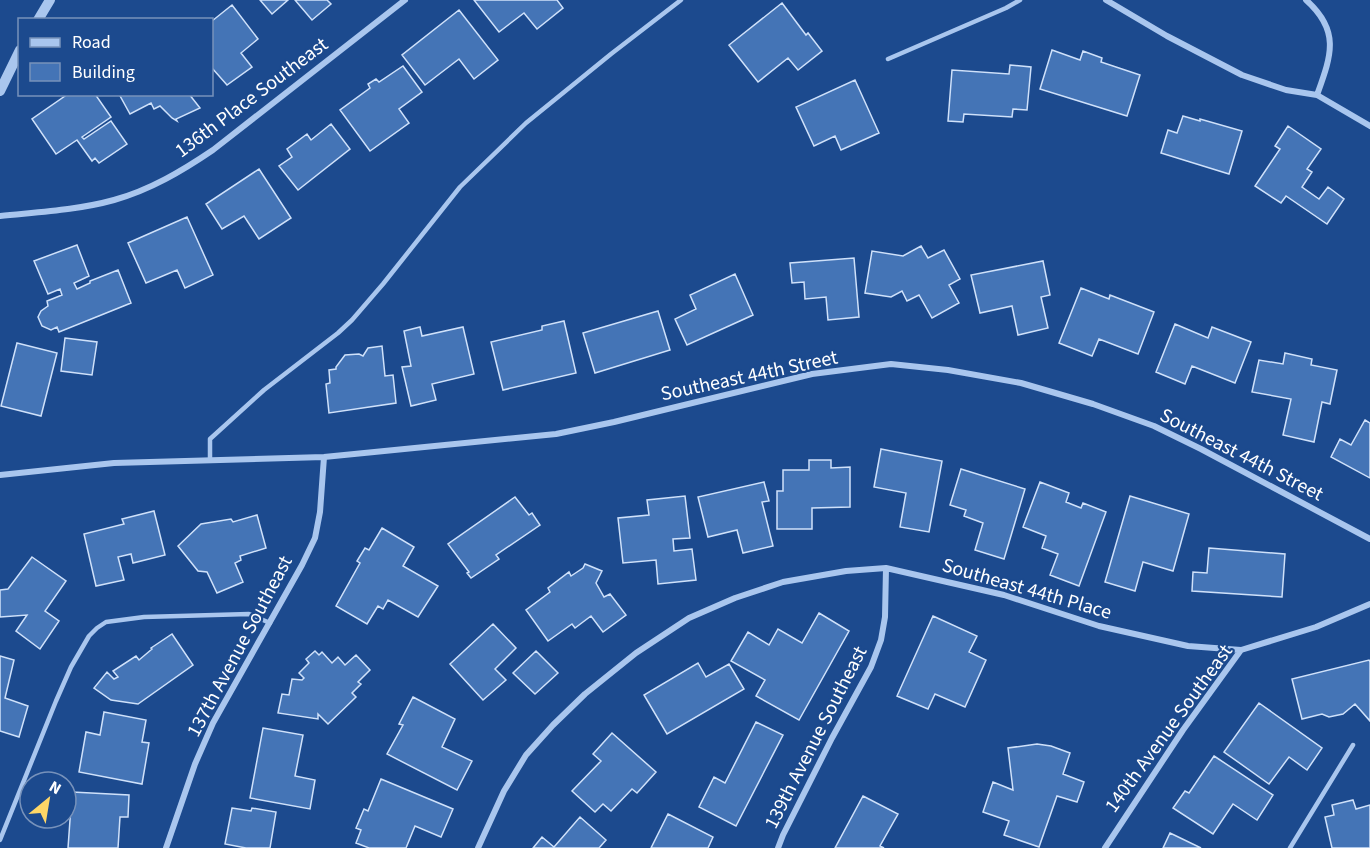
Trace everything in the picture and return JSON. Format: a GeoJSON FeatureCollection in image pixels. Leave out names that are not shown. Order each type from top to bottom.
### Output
{"type":"FeatureCollection","features":[{"type":"Feature","properties":{"kind":"street"},"geometry":{"type":"LineString","coordinates":[[39,18],[50,0]]}},
{"type":"Feature","properties":{"kind":"street","name":"136th Place Southeast"},"geometry":{"type":"LineString","coordinates":[[0,216],[81,207],[114,200],[146,189],[183,170],[222,143],[405,0]]}},
{"type":"Feature","properties":{"kind":"street"},"geometry":{"type":"LineString","coordinates":[[1106,0],[1167,36],[1242,75],[1286,90],[1317,95],[1370,126]]}},
{"type":"Feature","properties":{"kind":"street"},"geometry":{"type":"LineString","coordinates":[[1306,0],[1317,10],[1329,31],[1331,50],[1317,95]]}},
{"type":"Feature","properties":{"kind":"street"},"geometry":{"type":"LineString","coordinates":[[0,91],[18,54]]}},
{"type":"Feature","properties":{"kind":"street","name":"Southeast 44th Street"},"geometry":{"type":"LineString","coordinates":[[0,475],[114,463],[324,457],[556,434],[812,374],[891,364],[948,370],[1021,383],[1093,404],[1154,426],[1202,449],[1370,539]]}},
{"type":"Feature","properties":{"kind":"street","name":"137th Avenue Southeast"},"geometry":{"type":"LineString","coordinates":[[166,848],[195,764],[213,723],[315,538],[320,512],[324,457]]}},
{"type":"Feature","properties":{"kind":"street","name":"Southeast 44th Place"},"geometry":{"type":"LineString","coordinates":[[478,848],[504,791],[526,756],[552,725],[585,694],[636,653],[688,618],[735,598],[783,582],[846,571],[886,568],[1004,595],[1099,626],[1188,645],[1241,650]]}},
{"type":"Feature","properties":{"kind":"street","name":"139th Avenue Southeast"},"geometry":{"type":"LineString","coordinates":[[778,848],[832,738],[871,667],[881,640],[885,617],[886,568]]}},
{"type":"Feature","properties":{"kind":"street","name":"140th Avenue Southeast"},"geometry":{"type":"LineString","coordinates":[[1105,848],[1183,730],[1241,650],[1316,627],[1370,604]]}},
{"type":"Feature","properties":{"kind":"lane"},"geometry":{"type":"LineString","coordinates":[[210,459],[210,439],[264,390],[352,320],[460,187],[526,123],[681,0]]}},
{"type":"Feature","properties":{"kind":"lane"},"geometry":{"type":"LineString","coordinates":[[888,59],[962,28],[1020,0]]}},
{"type":"Feature","properties":{"kind":"lane"},"geometry":{"type":"LineString","coordinates":[[0,840],[71,667],[89,636],[97,628],[106,622],[144,617],[249,614],[270,623]]}},
{"type":"Feature","properties":{"kind":"lane"},"geometry":{"type":"LineString","coordinates":[[1290,848],[1353,745]]}},
{"type":"Feature","properties":{"kind":"building"},"geometry":{"type":"Polygon","coordinates":[[[260,0],[288,0],[272,14],[260,0]]]}},
{"type":"Feature","properties":{"kind":"building"},"geometry":{"type":"Polygon","coordinates":[[[295,0],[327,0],[331,4],[312,20],[295,0]]]}},
{"type":"Feature","properties":{"kind":"building"},"geometry":{"type":"Polygon","coordinates":[[[474,0],[557,0],[563,8],[537,29],[524,13],[499,32],[474,0]]]}},
{"type":"Feature","properties":{"kind":"building"},"geometry":{"type":"Polygon","coordinates":[[[782,3],[806,35],[808,33],[822,51],[798,70],[788,58],[758,82],[729,45],[782,3]]]}},
{"type":"Feature","properties":{"kind":"building"},"geometry":{"type":"Polygon","coordinates":[[[232,5],[258,39],[241,53],[252,67],[227,85],[213,69],[213,20],[232,5]]]}},
{"type":"Feature","properties":{"kind":"building"},"geometry":{"type":"Polygon","coordinates":[[[459,10],[498,60],[474,79],[459,59],[425,85],[402,55],[459,10]]]}},
{"type":"Feature","properties":{"kind":"building"},"geometry":{"type":"Polygon","coordinates":[[[1052,50],[1080,60],[1083,51],[1102,58],[1101,62],[1140,75],[1127,116],[1040,89],[1052,50]]]}},
{"type":"Feature","properties":{"kind":"building"},"geometry":{"type":"Polygon","coordinates":[[[1010,65],[1031,67],[1027,110],[1013,109],[1012,117],[964,114],[963,122],[948,121],[952,70],[1009,74],[1010,65]]]}},
{"type":"Feature","properties":{"kind":"building"},"geometry":{"type":"Polygon","coordinates":[[[403,66],[422,92],[399,109],[409,123],[370,151],[340,110],[370,88],[368,84],[376,79],[379,82],[403,66]]]}},
{"type":"Feature","properties":{"kind":"building"},"geometry":{"type":"Polygon","coordinates":[[[855,80],[879,133],[841,150],[835,136],[814,146],[796,107],[855,80]]]}},
{"type":"Feature","properties":{"kind":"building"},"geometry":{"type":"Polygon","coordinates":[[[65,96],[96,96],[111,117],[82,137],[84,139],[111,121],[127,144],[99,163],[95,158],[92,161],[77,140],[56,154],[32,119],[65,96]]]}},
{"type":"Feature","properties":{"kind":"building"},"geometry":{"type":"Polygon","coordinates":[[[120,96],[191,96],[200,108],[176,119],[177,121],[160,106],[154,109],[151,103],[130,114],[120,96]]]}},
{"type":"Feature","properties":{"kind":"building"},"geometry":{"type":"Polygon","coordinates":[[[1183,116],[1242,131],[1229,174],[1161,153],[1168,130],[1177,133],[1183,116]]]}},
{"type":"Feature","properties":{"kind":"building"},"geometry":{"type":"Polygon","coordinates":[[[331,124],[350,149],[298,190],[279,166],[292,157],[287,149],[307,134],[311,140],[331,124]]]}},
{"type":"Feature","properties":{"kind":"building"},"geometry":{"type":"Polygon","coordinates":[[[1288,126],[1321,149],[1307,169],[1312,172],[1302,187],[1319,199],[1328,187],[1344,199],[1327,224],[1286,196],[1281,203],[1255,186],[1280,149],[1275,146],[1288,126]]]}},
{"type":"Feature","properties":{"kind":"building"},"geometry":{"type":"Polygon","coordinates":[[[259,169],[291,218],[259,239],[244,216],[222,229],[206,204],[259,169]]]}},
{"type":"Feature","properties":{"kind":"building"},"geometry":{"type":"Polygon","coordinates":[[[187,217],[213,275],[185,288],[177,270],[146,283],[128,243],[187,217]]]}},
{"type":"Feature","properties":{"kind":"building"},"geometry":{"type":"Polygon","coordinates":[[[77,245],[89,276],[74,283],[77,289],[118,270],[131,303],[59,332],[57,327],[51,330],[42,326],[38,317],[41,311],[48,306],[47,301],[62,295],[60,289],[48,294],[34,261],[77,245]]]}},
{"type":"Feature","properties":{"kind":"building"},"geometry":{"type":"Polygon","coordinates":[[[921,246],[928,258],[944,250],[960,279],[949,285],[959,303],[932,318],[919,295],[907,301],[902,291],[891,297],[865,293],[872,251],[903,256],[921,246]]]}},
{"type":"Feature","properties":{"kind":"building"},"geometry":{"type":"Polygon","coordinates":[[[854,258],[859,317],[828,320],[826,297],[805,299],[804,282],[792,283],[790,263],[854,258]]]}},
{"type":"Feature","properties":{"kind":"building"},"geometry":{"type":"Polygon","coordinates":[[[1043,261],[1050,295],[1041,297],[1048,328],[1018,335],[1012,306],[980,313],[971,275],[1043,261]]]}},
{"type":"Feature","properties":{"kind":"building"},"geometry":{"type":"Polygon","coordinates":[[[735,274],[753,315],[687,345],[675,319],[696,309],[690,295],[735,274]]]}},
{"type":"Feature","properties":{"kind":"building"},"geometry":{"type":"Polygon","coordinates":[[[1081,288],[1109,299],[1110,295],[1154,312],[1138,354],[1099,339],[1092,356],[1059,343],[1081,288]]]}},
{"type":"Feature","properties":{"kind":"building"},"geometry":{"type":"Polygon","coordinates":[[[658,311],[670,350],[595,373],[583,333],[658,311]]]}},
{"type":"Feature","properties":{"kind":"building"},"geometry":{"type":"Polygon","coordinates":[[[564,321],[576,373],[503,390],[491,342],[542,330],[542,326],[564,321]]]}},
{"type":"Feature","properties":{"kind":"building"},"geometry":{"type":"Polygon","coordinates":[[[1175,324],[1208,338],[1212,327],[1251,342],[1235,383],[1192,366],[1185,384],[1156,372],[1175,324]]]}},
{"type":"Feature","properties":{"kind":"building"},"geometry":{"type":"Polygon","coordinates":[[[420,327],[422,336],[463,327],[474,374],[432,384],[436,400],[411,406],[402,367],[411,366],[404,331],[420,327]]]}},
{"type":"Feature","properties":{"kind":"building"},"geometry":{"type":"Polygon","coordinates":[[[65,338],[97,342],[92,375],[61,371],[65,338]]]}},
{"type":"Feature","properties":{"kind":"building"},"geometry":{"type":"Polygon","coordinates":[[[17,343],[57,353],[41,416],[1,406],[17,343]]]}},
{"type":"Feature","properties":{"kind":"building"},"geometry":{"type":"Polygon","coordinates":[[[382,346],[385,376],[393,375],[396,403],[329,413],[326,384],[330,383],[329,370],[336,369],[345,355],[363,356],[368,348],[382,346]]]}},
{"type":"Feature","properties":{"kind":"building"},"geometry":{"type":"Polygon","coordinates":[[[1285,353],[1312,359],[1311,365],[1337,370],[1330,404],[1322,402],[1314,442],[1283,435],[1291,399],[1252,392],[1259,360],[1283,364],[1285,353]]]}},
{"type":"Feature","properties":{"kind":"building"},"geometry":{"type":"Polygon","coordinates":[[[1365,420],[1370,423],[1370,478],[1331,457],[1340,439],[1351,445],[1365,420]]]}},
{"type":"Feature","properties":{"kind":"building"},"geometry":{"type":"Polygon","coordinates":[[[881,449],[942,461],[929,532],[900,527],[906,493],[874,487],[881,449]]]}},
{"type":"Feature","properties":{"kind":"building"},"geometry":{"type":"Polygon","coordinates":[[[809,460],[831,460],[831,468],[850,467],[850,507],[812,508],[812,529],[777,529],[777,491],[783,491],[783,470],[809,470],[809,460]]]}},
{"type":"Feature","properties":{"kind":"building"},"geometry":{"type":"Polygon","coordinates":[[[961,469],[1025,489],[1004,559],[975,550],[983,523],[964,516],[966,510],[950,505],[961,469]]]}},
{"type":"Feature","properties":{"kind":"building"},"geometry":{"type":"Polygon","coordinates":[[[764,482],[769,501],[762,502],[773,546],[743,553],[737,530],[708,537],[698,497],[764,482]]]}},
{"type":"Feature","properties":{"kind":"building"},"geometry":{"type":"Polygon","coordinates":[[[1040,482],[1069,493],[1066,502],[1081,508],[1083,503],[1106,512],[1079,586],[1050,575],[1058,554],[1042,548],[1046,536],[1023,527],[1040,482]]]}},
{"type":"Feature","properties":{"kind":"building"},"geometry":{"type":"Polygon","coordinates":[[[685,496],[690,538],[673,539],[674,551],[692,549],[696,580],[658,584],[656,560],[623,563],[618,518],[649,515],[647,500],[685,496]]]}},
{"type":"Feature","properties":{"kind":"building"},"geometry":{"type":"Polygon","coordinates":[[[1130,496],[1189,514],[1173,571],[1143,562],[1135,591],[1105,582],[1130,496]]]}},
{"type":"Feature","properties":{"kind":"building"},"geometry":{"type":"Polygon","coordinates":[[[515,497],[529,515],[532,513],[540,525],[496,555],[499,559],[471,578],[448,544],[515,497]]]}},
{"type":"Feature","properties":{"kind":"building"},"geometry":{"type":"Polygon","coordinates":[[[154,511],[165,555],[133,563],[131,554],[118,557],[124,580],[96,586],[84,534],[124,524],[122,519],[154,511]]]}},
{"type":"Feature","properties":{"kind":"building"},"geometry":{"type":"Polygon","coordinates":[[[257,515],[266,548],[240,556],[241,560],[235,563],[243,582],[217,593],[207,572],[198,571],[178,546],[201,524],[231,519],[233,522],[257,515]]]}},
{"type":"Feature","properties":{"kind":"building"},"geometry":{"type":"Polygon","coordinates":[[[382,528],[414,547],[403,566],[438,586],[418,617],[388,600],[383,609],[378,606],[367,624],[336,606],[360,563],[357,561],[365,548],[369,550],[382,528]]]}},
{"type":"Feature","properties":{"kind":"building"},"geometry":{"type":"Polygon","coordinates":[[[1209,548],[1285,554],[1282,597],[1192,591],[1193,572],[1207,573],[1209,548]]]}},
{"type":"Feature","properties":{"kind":"building"},"geometry":{"type":"Polygon","coordinates":[[[32,557],[66,581],[45,611],[59,621],[40,649],[16,631],[27,615],[0,617],[0,590],[8,589],[32,557]]]}},
{"type":"Feature","properties":{"kind":"building"},"geometry":{"type":"Polygon","coordinates":[[[585,564],[602,571],[596,583],[604,597],[610,594],[626,615],[603,632],[591,616],[575,628],[572,624],[548,641],[526,610],[550,592],[548,588],[569,572],[571,576],[585,564]]]}},
{"type":"Feature","properties":{"kind":"building"},"geometry":{"type":"Polygon","coordinates":[[[819,613],[849,631],[799,720],[756,696],[765,680],[731,661],[748,632],[769,645],[778,629],[802,643],[819,613]]]}},
{"type":"Feature","properties":{"kind":"building"},"geometry":{"type":"Polygon","coordinates":[[[933,616],[977,636],[969,652],[986,660],[965,707],[935,694],[928,709],[897,696],[933,616]]]}},
{"type":"Feature","properties":{"kind":"building"},"geometry":{"type":"Polygon","coordinates":[[[493,624],[516,648],[495,669],[506,680],[483,700],[450,664],[493,624]]]}},
{"type":"Feature","properties":{"kind":"building"},"geometry":{"type":"Polygon","coordinates":[[[172,634],[193,665],[138,704],[111,700],[94,688],[107,672],[114,679],[118,677],[113,671],[136,656],[139,660],[151,648],[172,634]]]}},
{"type":"Feature","properties":{"kind":"building"},"geometry":{"type":"Polygon","coordinates":[[[315,651],[319,655],[322,652],[332,663],[338,657],[345,665],[356,655],[370,670],[358,682],[361,684],[352,693],[356,697],[328,724],[318,714],[318,719],[278,713],[282,694],[289,695],[292,679],[302,680],[304,678],[299,673],[309,663],[306,659],[315,651]]]}},
{"type":"Feature","properties":{"kind":"building"},"geometry":{"type":"Polygon","coordinates":[[[536,651],[558,673],[535,694],[513,673],[536,651]]]}},
{"type":"Feature","properties":{"kind":"building"},"geometry":{"type":"Polygon","coordinates":[[[0,656],[14,660],[5,698],[28,706],[19,737],[0,731],[0,656]]]}},
{"type":"Feature","properties":{"kind":"building"},"geometry":{"type":"Polygon","coordinates":[[[1369,660],[1370,721],[1355,704],[1343,714],[1329,717],[1322,714],[1302,719],[1292,679],[1369,660]]]}},
{"type":"Feature","properties":{"kind":"building"},"geometry":{"type":"Polygon","coordinates":[[[698,663],[706,677],[729,664],[744,689],[667,734],[644,695],[698,663]]]}},
{"type":"Feature","properties":{"kind":"building"},"geometry":{"type":"Polygon","coordinates":[[[413,697],[455,719],[442,747],[472,761],[457,790],[387,754],[403,725],[399,724],[413,697]]]}},
{"type":"Feature","properties":{"kind":"building"},"geometry":{"type":"Polygon","coordinates":[[[1259,703],[1322,748],[1307,770],[1289,757],[1269,784],[1224,752],[1259,703]]]}},
{"type":"Feature","properties":{"kind":"building"},"geometry":{"type":"Polygon","coordinates":[[[104,712],[146,720],[142,742],[149,743],[142,784],[79,772],[86,732],[100,735],[104,712]]]}},
{"type":"Feature","properties":{"kind":"building"},"geometry":{"type":"Polygon","coordinates":[[[756,722],[783,735],[736,826],[699,807],[714,777],[725,783],[756,722]]]}},
{"type":"Feature","properties":{"kind":"building"},"geometry":{"type":"Polygon","coordinates":[[[263,728],[303,735],[295,776],[315,780],[310,809],[250,798],[263,728]]]}},
{"type":"Feature","properties":{"kind":"building"},"geometry":{"type":"Polygon","coordinates":[[[612,733],[656,772],[637,793],[632,789],[611,811],[603,804],[595,812],[572,791],[601,761],[593,754],[612,733]]]}},
{"type":"Feature","properties":{"kind":"building"},"geometry":{"type":"Polygon","coordinates":[[[1037,744],[1070,753],[1063,774],[1084,782],[1077,802],[1057,796],[1039,847],[1004,835],[1009,821],[983,812],[993,782],[1013,790],[1008,748],[1037,744]]]}},
{"type":"Feature","properties":{"kind":"building"},"geometry":{"type":"Polygon","coordinates":[[[1214,756],[1273,795],[1257,820],[1233,804],[1213,834],[1173,808],[1185,791],[1189,793],[1214,756]]]}},
{"type":"Feature","properties":{"kind":"building"},"geometry":{"type":"Polygon","coordinates":[[[381,779],[453,809],[441,837],[415,826],[406,848],[369,848],[356,843],[361,830],[356,828],[364,809],[368,811],[381,779]]]}},
{"type":"Feature","properties":{"kind":"building"},"geometry":{"type":"Polygon","coordinates":[[[78,792],[129,795],[128,817],[120,817],[118,848],[68,848],[69,830],[78,830],[78,792]]]}},
{"type":"Feature","properties":{"kind":"building"},"geometry":{"type":"Polygon","coordinates":[[[863,796],[898,814],[880,846],[884,848],[835,848],[863,796]]]}},
{"type":"Feature","properties":{"kind":"building"},"geometry":{"type":"Polygon","coordinates":[[[1353,800],[1356,809],[1370,805],[1370,848],[1332,848],[1325,817],[1334,815],[1332,805],[1353,800]]]}},
{"type":"Feature","properties":{"kind":"building"},"geometry":{"type":"Polygon","coordinates":[[[232,808],[251,811],[252,808],[276,812],[270,848],[246,848],[225,844],[232,808]]]}},
{"type":"Feature","properties":{"kind":"building"},"geometry":{"type":"Polygon","coordinates":[[[668,814],[713,837],[708,848],[651,848],[668,814]]]}},
{"type":"Feature","properties":{"kind":"building"},"geometry":{"type":"Polygon","coordinates":[[[580,817],[606,840],[599,848],[533,848],[542,837],[554,847],[580,817]]]}},
{"type":"Feature","properties":{"kind":"building"},"geometry":{"type":"Polygon","coordinates":[[[1170,833],[1201,848],[1163,848],[1170,833]]]}}]}
